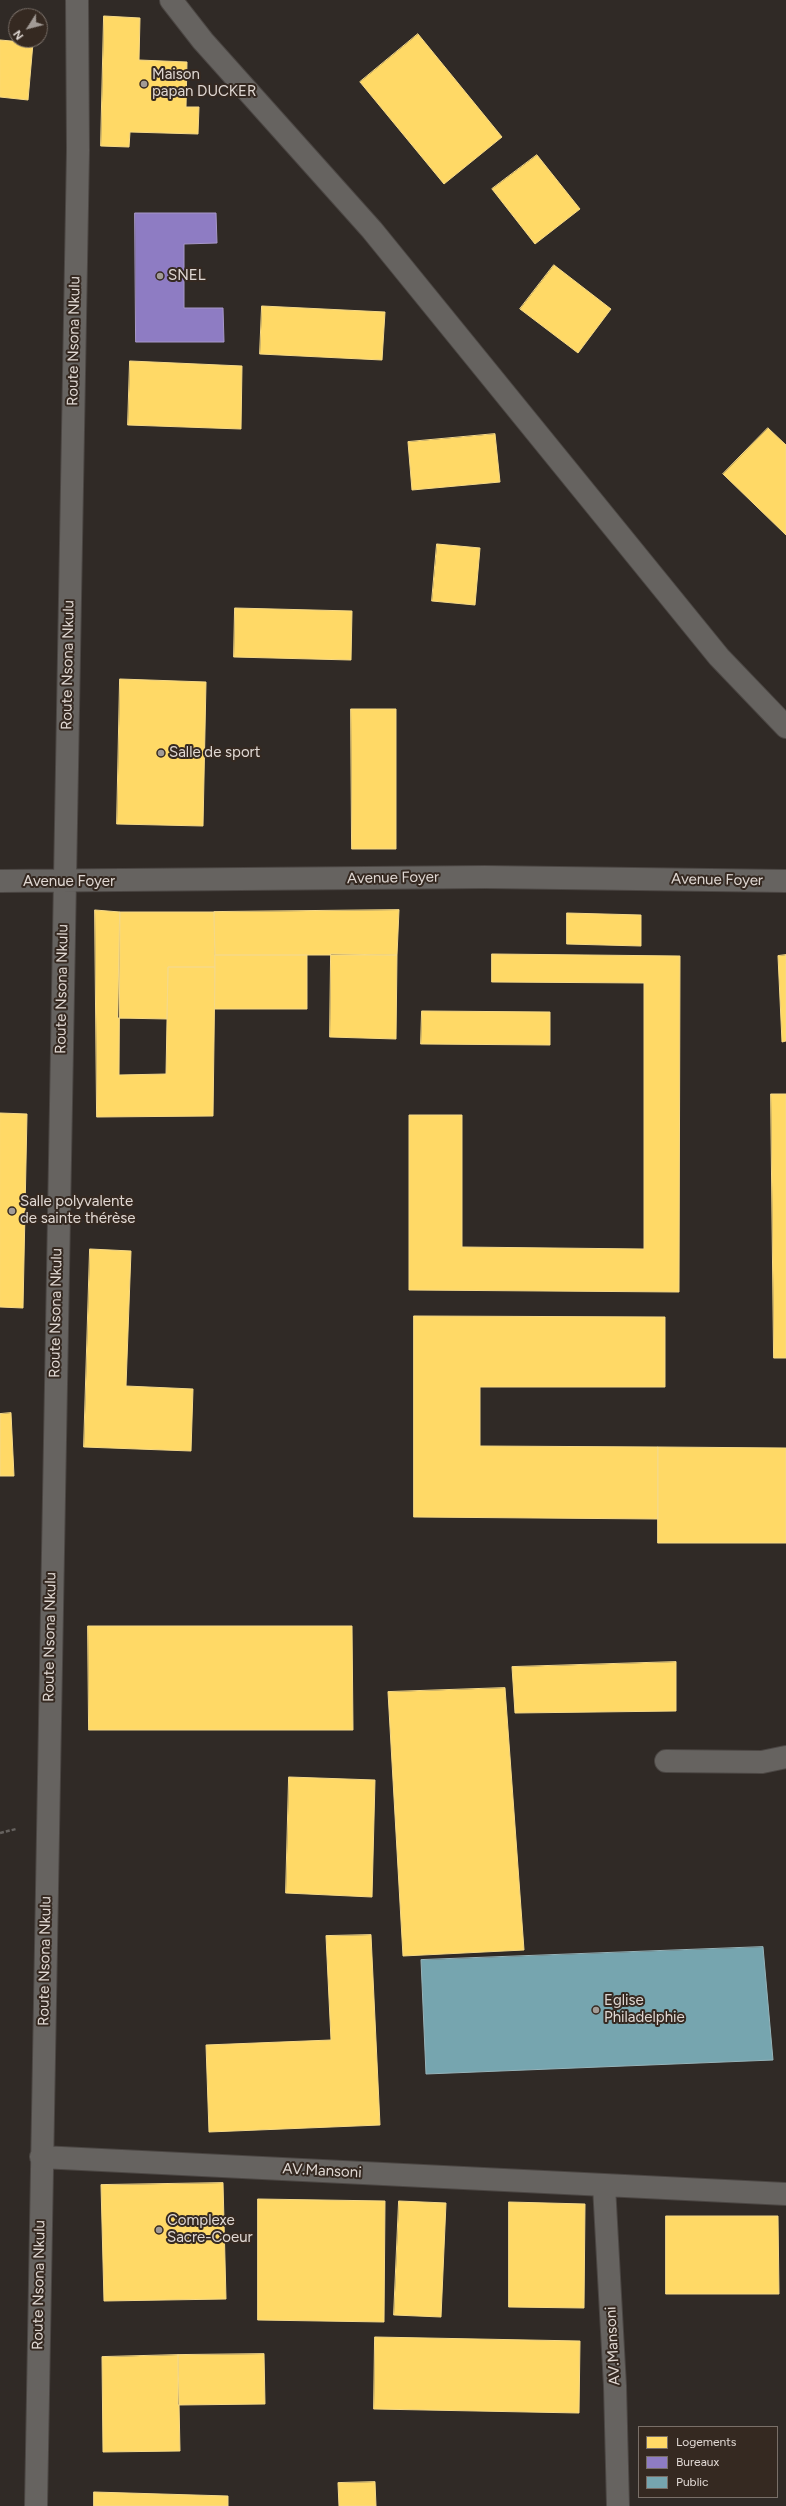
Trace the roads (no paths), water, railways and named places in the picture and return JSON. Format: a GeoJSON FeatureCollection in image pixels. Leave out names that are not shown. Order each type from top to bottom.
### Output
{"type":"FeatureCollection","features":[{"type":"Feature","properties":{"kind":"street","name":"Route Nsona Nkulu"},"geometry":{"type":"LineString","coordinates":[[36,2506],[41,2157],[78,158],[76,0]]}},
{"type":"Feature","properties":{"kind":"street"},"geometry":{"type":"LineString","coordinates":[[171,0],[203,41],[372,230],[719,657],[786,727]]}},
{"type":"Feature","properties":{"kind":"street","name":"Avenue Foyer"},"geometry":{"type":"LineString","coordinates":[[0,882],[485,877],[786,881]]}},
{"type":"Feature","properties":{"kind":"street"},"geometry":{"type":"LineString","coordinates":[[666,1761],[762,1762],[786,1757]]}},
{"type":"Feature","properties":{"kind":"street","name":"AV.Mansoni"},"geometry":{"type":"LineString","coordinates":[[41,2157],[786,2194]]}},
{"type":"Feature","properties":{"kind":"street","name":"AV.Mansoni"},"geometry":{"type":"LineString","coordinates":[[604,2186],[615,2386],[618,2506]]}},
{"type":"Feature","properties":{"kind":"place","name":"Maison papan DUCKER"},"geometry":{"type":"Point","coordinates":[144,84]}},
{"type":"Feature","properties":{"kind":"place","name":"SNEL"},"geometry":{"type":"Point","coordinates":[160,276]}},
{"type":"Feature","properties":{"kind":"place","name":"Salle de sport"},"geometry":{"type":"Point","coordinates":[161,753]}},
{"type":"Feature","properties":{"kind":"place","name":"Salle polyvalente de sainte thérèse"},"geometry":{"type":"Point","coordinates":[12,1211]}},
{"type":"Feature","properties":{"kind":"place","name":"Eglise Philadelphie"},"geometry":{"type":"Point","coordinates":[596,2010]}},
{"type":"Feature","properties":{"kind":"place","name":"Complexe Sacre-Coeur"},"geometry":{"type":"Point","coordinates":[159,2230]}}]}
